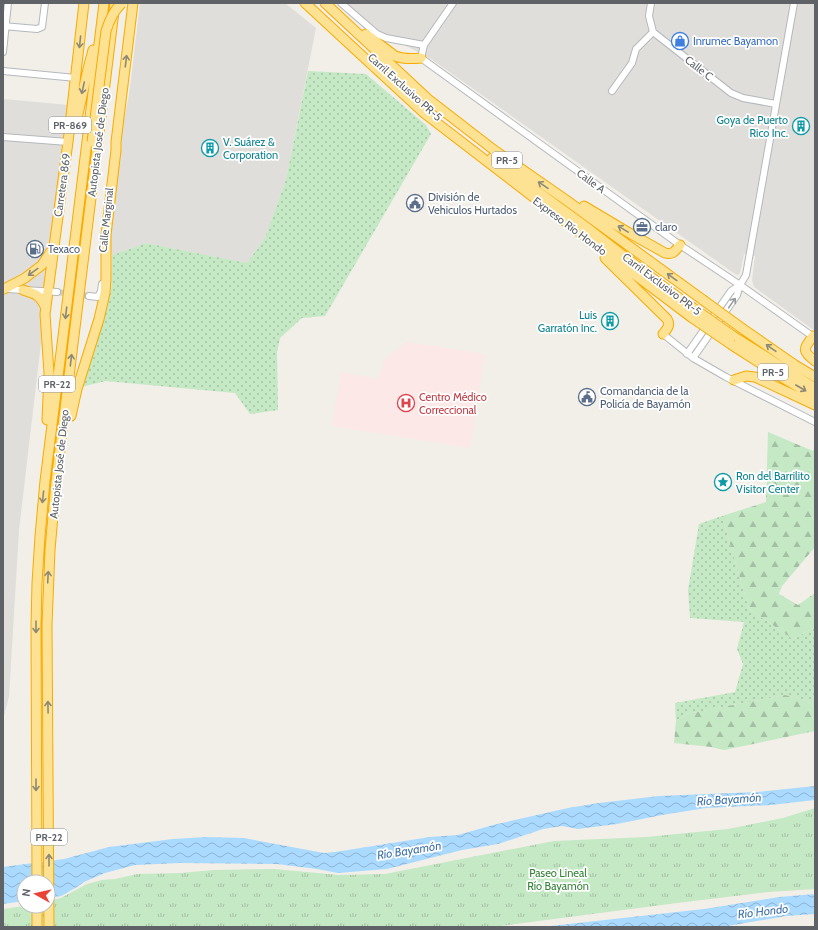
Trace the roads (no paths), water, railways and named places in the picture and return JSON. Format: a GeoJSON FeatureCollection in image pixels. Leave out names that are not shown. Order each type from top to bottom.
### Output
{"type":"FeatureCollection","features":[{"type":"Feature","properties":{"kind":"highway","name":"Carretera 869"},"geometry":{"type":"LineString","coordinates":[[45,481],[49,373],[45,322],[46,308],[52,291],[54,247],[76,78],[84,3]]}},
{"type":"Feature","properties":{"kind":"highway","name":"Autopista José de Diego"},"geometry":{"type":"LineString","coordinates":[[37,874],[37,583],[40,536],[45,481],[104,3]]}},
{"type":"Feature","properties":{"kind":"highway","name":"Autopista José de Diego"},"geometry":{"type":"LineString","coordinates":[[49,927],[47,625],[50,550],[56,482],[115,3]]}},
{"type":"Feature","properties":{"kind":"highway"},"geometry":{"type":"LineString","coordinates":[[80,288],[80,249],[106,31],[111,18],[122,3]]}},
{"type":"Feature","properties":{"kind":"highway","name":"Calle Marginal"},"geometry":{"type":"LineString","coordinates":[[56,482],[68,433],[75,389],[98,310],[99,304],[97,297],[106,283],[106,235],[132,3]]}},
{"type":"Feature","properties":{"kind":"highway","name":"Expreso Río Hondo"},"geometry":{"type":"LineString","coordinates":[[305,3],[424,113],[593,243],[733,340],[788,381],[815,397]]}},
{"type":"Feature","properties":{"kind":"highway","name":"Carril Exclusivo PR-5"},"geometry":{"type":"LineString","coordinates":[[313,3],[436,115],[662,285],[693,313]]}},
{"type":"Feature","properties":{"kind":"highway"},"geometry":{"type":"LineString","coordinates":[[325,3],[395,56],[406,59],[421,58]]}},
{"type":"Feature","properties":{"kind":"highway","name":"Expreso Río Hondo"},"geometry":{"type":"LineString","coordinates":[[325,3],[428,99],[494,150],[566,200],[743,329],[815,377]]}},
{"type":"Feature","properties":{"kind":"highway"},"geometry":{"type":"LineString","coordinates":[[59,212],[88,68],[101,24]]}},
{"type":"Feature","properties":{"kind":"highway"},"geometry":{"type":"LineString","coordinates":[[566,200],[582,206],[665,253],[672,253],[680,245]]}},
{"type":"Feature","properties":{"kind":"highway"},"geometry":{"type":"LineString","coordinates":[[593,243],[599,252],[668,320],[669,327],[663,334]]}},
{"type":"Feature","properties":{"kind":"highway","name":"PR-869"},"geometry":{"type":"LineString","coordinates":[[3,289],[24,278],[42,265],[54,247]]}},
{"type":"Feature","properties":{"kind":"highway"},"geometry":{"type":"LineString","coordinates":[[69,288],[80,249]]}},
{"type":"Feature","properties":{"kind":"highway"},"geometry":{"type":"LineString","coordinates":[[23,290],[38,296],[43,301],[46,308]]}},
{"type":"Feature","properties":{"kind":"highway"},"geometry":{"type":"LineString","coordinates":[[814,337],[805,350],[815,361]]}},
{"type":"Feature","properties":{"kind":"highway"},"geometry":{"type":"LineString","coordinates":[[733,340],[815,388]]}},
{"type":"Feature","properties":{"kind":"highway"},"geometry":{"type":"LineString","coordinates":[[734,380],[746,376],[755,377],[815,405]]}},
{"type":"Feature","properties":{"kind":"highway"},"geometry":{"type":"LineString","coordinates":[[37,914],[37,927]]}},
{"type":"Feature","properties":{"kind":"street"},"geometry":{"type":"LineString","coordinates":[[3,52],[4,26],[8,3]]}},
{"type":"Feature","properties":{"kind":"street"},"geometry":{"type":"LineString","coordinates":[[4,26],[37,29],[42,27],[45,3]]}},
{"type":"Feature","properties":{"kind":"street"},"geometry":{"type":"LineString","coordinates":[[341,3],[377,34],[386,38],[424,45]]}},
{"type":"Feature","properties":{"kind":"street"},"geometry":{"type":"LineString","coordinates":[[421,58],[424,45],[452,3]]}},
{"type":"Feature","properties":{"kind":"street"},"geometry":{"type":"LineString","coordinates":[[612,91],[632,63],[636,49],[653,32],[649,16],[651,3]]}},
{"type":"Feature","properties":{"kind":"street"},"geometry":{"type":"LineString","coordinates":[[693,358],[737,296],[740,285],[746,275],[794,3]]}},
{"type":"Feature","properties":{"kind":"street","name":"Calle C"},"geometry":{"type":"LineString","coordinates":[[653,32],[731,93],[743,98],[776,104]]}},
{"type":"Feature","properties":{"kind":"street","name":"Calle A"},"geometry":{"type":"LineString","coordinates":[[421,58],[680,245],[814,337]]}},
{"type":"Feature","properties":{"kind":"street"},"geometry":{"type":"LineString","coordinates":[[3,71],[76,78]]}},
{"type":"Feature","properties":{"kind":"street"},"geometry":{"type":"LineString","coordinates":[[3,137],[68,142]]}},
{"type":"Feature","properties":{"kind":"street"},"geometry":{"type":"LineString","coordinates":[[687,354],[731,291],[740,285]]}},
{"type":"Feature","properties":{"kind":"street","name":"PR-869"},"geometry":{"type":"LineString","coordinates":[[3,289],[52,291]]}},
{"type":"Feature","properties":{"kind":"street"},"geometry":{"type":"LineString","coordinates":[[663,334],[693,358],[726,377],[815,422]]}},
{"type":"Feature","properties":{"kind":"water","name":"Río Bayamón"},"geometry":{"type":"Polygon","coordinates":[[[815,786],[815,800],[771,805],[706,808],[617,824],[578,829],[562,826],[543,829],[498,844],[462,850],[387,869],[338,873],[277,864],[180,863],[135,865],[105,873],[84,882],[61,896],[56,897],[56,874],[16,874],[16,902],[3,904],[3,867],[64,859],[109,847],[173,839],[206,837],[244,838],[324,853],[430,837],[458,835],[493,825],[568,808],[599,803],[659,796],[758,792],[815,786]]]}},
{"type":"Feature","properties":{"kind":"water","name":"Río Hondo"},"geometry":{"type":"Polygon","coordinates":[[[815,894],[815,914],[786,916],[722,927],[542,927],[704,909],[779,897],[815,894]]]}},
{"type":"Feature","properties":{"kind":"tunnel"},"geometry":{"type":"LineString","coordinates":[[57,292],[89,296]]}},
{"type":"Feature","properties":{"kind":"place","name":"Inrumec Bayamon"},"geometry":{"type":"Point","coordinates":[680,41]}},
{"type":"Feature","properties":{"kind":"place","name":"Goya de Puerto Rico Inc."},"geometry":{"type":"Point","coordinates":[801,126]}},
{"type":"Feature","properties":{"kind":"place","name":"V. Suárez & Corporation"},"geometry":{"type":"Point","coordinates":[210,148]}},
{"type":"Feature","properties":{"kind":"place","name":"División de Vehiculos Hurtados"},"geometry":{"type":"Point","coordinates":[415,203]}},
{"type":"Feature","properties":{"kind":"place","name":"claro"},"geometry":{"type":"Point","coordinates":[642,227]}},
{"type":"Feature","properties":{"kind":"place","name":"Texaco"},"geometry":{"type":"Point","coordinates":[35,249]}},
{"type":"Feature","properties":{"kind":"place","name":"Luis Garratón Inc."},"geometry":{"type":"Point","coordinates":[610,321]}},
{"type":"Feature","properties":{"kind":"place","name":"Comandancia de la Policía de Bayamón"},"geometry":{"type":"Point","coordinates":[587,397]}},
{"type":"Feature","properties":{"kind":"place","name":"Centro Médico Correccional"},"geometry":{"type":"Point","coordinates":[406,403]}},
{"type":"Feature","properties":{"kind":"place","name":"Ron del Barrilito Visitor Center"},"geometry":{"type":"Point","coordinates":[723,482]}},
{"type":"Feature","properties":{"kind":"park label","name":"Paseo Lineal Río Bayamón"},"geometry":{"type":"Point","coordinates":[558,879]}}]}
